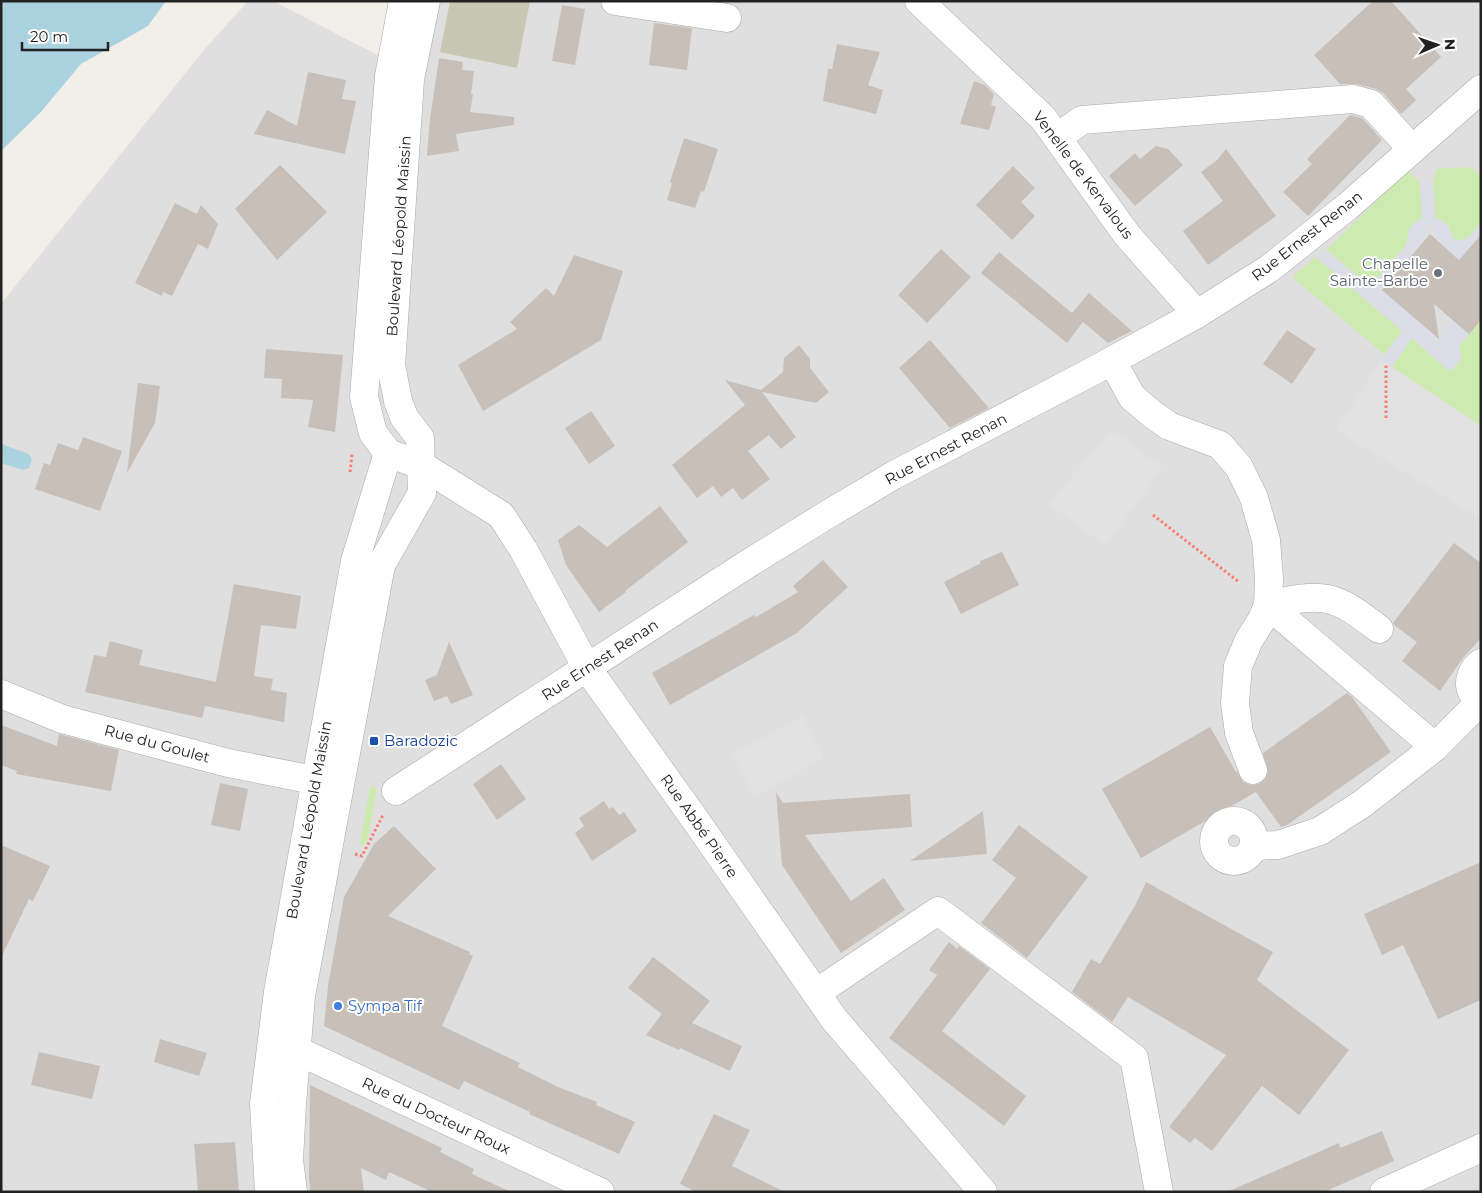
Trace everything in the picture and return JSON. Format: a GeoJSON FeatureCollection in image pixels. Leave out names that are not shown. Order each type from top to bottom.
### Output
{"type":"FeatureCollection","features":[{"type":"Feature","properties":{"kind":"street","name":"Boulevard Léopold Maissin"},"geometry":{"type":"LineString","coordinates":[[269,1192],[264,1104],[301,996],[355,561],[388,452],[373,433],[364,397],[389,76],[403,1]]}},
{"type":"Feature","properties":{"kind":"street","name":"Boulevard Léopold Maissin"},"geometry":{"type":"LineString","coordinates":[[328,783],[381,565],[422,493],[420,438],[404,417],[398,401],[391,365],[410,79],[426,1]]}},
{"type":"Feature","properties":{"kind":"street"},"geometry":{"type":"LineString","coordinates":[[615,1],[727,18]]}},
{"type":"Feature","properties":{"kind":"street","name":"Venelle de Kervalous"},"geometry":{"type":"LineString","coordinates":[[919,1],[1042,118],[1058,137],[1127,235],[1197,314]]}},
{"type":"Feature","properties":{"kind":"street","name":"Rue Ernest Renan"},"geometry":{"type":"LineString","coordinates":[[396,791],[749,563],[886,479],[1112,361],[1197,314],[1270,268],[1348,206],[1481,89]]}},
{"type":"Feature","properties":{"kind":"street"},"geometry":{"type":"LineString","coordinates":[[1058,137],[1082,120],[1353,99],[1371,104],[1412,149]]}},
{"type":"Feature","properties":{"kind":"street"},"geometry":{"type":"LineString","coordinates":[[1112,361],[1132,396],[1152,414],[1169,426],[1220,445],[1239,467],[1254,498],[1266,540],[1269,578],[1268,605],[1249,640],[1238,666],[1235,703],[1239,733],[1252,770]]}},
{"type":"Feature","properties":{"kind":"street"},"geometry":{"type":"LineString","coordinates":[[388,452],[420,465]]}},
{"type":"Feature","properties":{"kind":"street","name":"Rue Abbé Pierre"},"geometry":{"type":"LineString","coordinates":[[420,465],[502,515],[523,548],[588,668],[834,1019],[983,1192]]}},
{"type":"Feature","properties":{"kind":"street"},"geometry":{"type":"LineString","coordinates":[[1268,605],[1304,597],[1318,596],[1337,600],[1355,610],[1379,629]]}},
{"type":"Feature","properties":{"kind":"street"},"geometry":{"type":"LineString","coordinates":[[1268,605],[1435,747]]}},
{"type":"Feature","properties":{"kind":"street"},"geometry":{"type":"LineString","coordinates":[[1254,846],[1278,845],[1320,831],[1362,804],[1435,747],[1481,701],[1472,692],[1470,679],[1475,667],[1481,663]]}},
{"type":"Feature","properties":{"kind":"street","name":"Rue du Goulet"},"geometry":{"type":"LineString","coordinates":[[1,694],[62,719],[228,763],[328,783]]}},
{"type":"Feature","properties":{"kind":"street"},"geometry":{"type":"LineString","coordinates":[[816,993],[938,911],[1134,1058],[1159,1192]]}},
{"type":"Feature","properties":{"kind":"street","name":"Boulevard Léopold Maissin"},"geometry":{"type":"LineString","coordinates":[[284,1047],[289,1160],[293,1192]]}},
{"type":"Feature","properties":{"kind":"street","name":"Rue du Docteur Roux"},"geometry":{"type":"LineString","coordinates":[[284,1047],[600,1192]]}},
{"type":"Feature","properties":{"kind":"street"},"geometry":{"type":"LineString","coordinates":[[1384,1192],[1481,1148]]}},
{"type":"Feature","properties":{"kind":"path"},"geometry":{"type":"LineString","coordinates":[[1386,364],[1386,418]]}},
{"type":"Feature","properties":{"kind":"path"},"geometry":{"type":"LineString","coordinates":[[1153,515],[1268,605]]}},
{"type":"Feature","properties":{"kind":"path"},"geometry":{"type":"LineString","coordinates":[[349,853],[362,856],[396,791]]}},
{"type":"Feature","properties":{"kind":"shaded area"},"geometry":{"type":"Polygon","coordinates":[[[248,1],[273,1],[418,76],[437,1],[1481,1],[1481,1192],[1,1192],[1,304],[203,51],[248,1]]]}},
{"type":"Feature","properties":{"kind":"shaded area"},"geometry":{"type":"Polygon","coordinates":[[[450,1],[530,1],[517,68],[440,52],[450,1]]]}},
{"type":"Feature","properties":{"kind":"shaded area"},"geometry":{"type":"Polygon","coordinates":[[[1433,182],[1435,217],[1448,225],[1453,238],[1459,241],[1467,239],[1481,223],[1481,235],[1459,260],[1437,240],[1432,224],[1428,224],[1424,242],[1384,287],[1379,288],[1379,293],[1385,292],[1435,335],[1436,342],[1439,342],[1439,338],[1453,321],[1469,334],[1459,346],[1461,359],[1453,370],[1448,370],[1412,338],[1392,367],[1381,360],[1402,331],[1316,257],[1326,250],[1370,286],[1407,244],[1409,229],[1422,218],[1420,183],[1433,182]]]}},
{"type":"Feature","properties":{"kind":"shaded area"},"geometry":{"type":"Polygon","coordinates":[[[1381,360],[1481,426],[1481,519],[1336,430],[1381,360]]]}},
{"type":"Feature","properties":{"kind":"shaded area"},"geometry":{"type":"Polygon","coordinates":[[[1112,430],[1163,468],[1105,546],[1048,504],[1112,430]]]}},
{"type":"Feature","properties":{"kind":"shaded area"},"geometry":{"type":"Polygon","coordinates":[[[803,716],[824,758],[755,796],[732,755],[803,716]]]}},
{"type":"Feature","properties":{"kind":"green space"},"geometry":{"type":"Polygon","coordinates":[[[1471,167],[1481,176],[1481,223],[1469,237],[1458,240],[1453,238],[1448,225],[1435,217],[1433,182],[1437,169],[1471,167]]]}},
{"type":"Feature","properties":{"kind":"green space"},"geometry":{"type":"Polygon","coordinates":[[[1408,171],[1420,183],[1422,218],[1417,221],[1408,233],[1407,244],[1370,287],[1326,250],[1408,171]]]}},
{"type":"Feature","properties":{"kind":"green space"},"geometry":{"type":"Polygon","coordinates":[[[1316,257],[1402,331],[1385,355],[1292,277],[1316,257]]]}},
{"type":"Feature","properties":{"kind":"green space"},"geometry":{"type":"Polygon","coordinates":[[[1481,320],[1481,426],[1392,367],[1412,338],[1448,370],[1461,359],[1459,346],[1481,320]]]}},
{"type":"Feature","properties":{"kind":"green space"},"geometry":{"type":"Polygon","coordinates":[[[374,786],[377,789],[367,842],[362,846],[360,842],[370,787],[374,786]]]}},
{"type":"Feature","properties":{"kind":"water"},"geometry":{"type":"Polygon","coordinates":[[[1,1],[166,1],[148,26],[81,64],[40,113],[1,151],[1,1]]]}},
{"type":"Feature","properties":{"kind":"water"},"geometry":{"type":"Polygon","coordinates":[[[1,444],[29,454],[32,460],[29,468],[23,470],[1,463],[1,444]]]}},
{"type":"Feature","properties":{"kind":"building"},"geometry":{"type":"Polygon","coordinates":[[[1373,1],[1391,1],[1441,57],[1406,89],[1416,100],[1401,114],[1383,93],[1376,89],[1357,84],[1340,84],[1314,55],[1373,1]]]}},
{"type":"Feature","properties":{"kind":"building"},"geometry":{"type":"Polygon","coordinates":[[[562,5],[585,9],[575,65],[552,61],[562,5]]]}},
{"type":"Feature","properties":{"kind":"building"},"geometry":{"type":"Polygon","coordinates":[[[654,23],[692,28],[687,70],[649,65],[654,23]]]}},
{"type":"Feature","properties":{"kind":"building"},"geometry":{"type":"Polygon","coordinates":[[[837,44],[880,52],[868,85],[883,90],[876,114],[823,101],[828,69],[832,69],[837,44]]]}},
{"type":"Feature","properties":{"kind":"building"},"geometry":{"type":"Polygon","coordinates":[[[439,58],[463,62],[462,70],[474,71],[470,112],[514,117],[514,125],[456,134],[459,151],[427,156],[430,119],[439,58]]]}},
{"type":"Feature","properties":{"kind":"building"},"geometry":{"type":"Polygon","coordinates":[[[308,72],[346,80],[342,99],[356,101],[345,154],[254,134],[267,110],[297,126],[308,72]]]}},
{"type":"Feature","properties":{"kind":"building"},"geometry":{"type":"Polygon","coordinates":[[[974,81],[985,85],[994,94],[991,105],[996,107],[989,130],[960,124],[974,81]]]}},
{"type":"Feature","properties":{"kind":"building"},"geometry":{"type":"Polygon","coordinates":[[[1350,115],[1362,118],[1382,140],[1308,216],[1283,192],[1312,164],[1307,159],[1350,115]]]}},
{"type":"Feature","properties":{"kind":"building"},"geometry":{"type":"Polygon","coordinates":[[[684,138],[718,149],[704,192],[701,191],[695,208],[667,200],[672,183],[670,182],[684,138]]]}},
{"type":"Feature","properties":{"kind":"building"},"geometry":{"type":"Polygon","coordinates":[[[1156,146],[1168,149],[1183,165],[1135,206],[1109,176],[1135,153],[1140,159],[1156,146]]]}},
{"type":"Feature","properties":{"kind":"building"},"geometry":{"type":"Polygon","coordinates":[[[1226,149],[1276,216],[1208,265],[1183,231],[1223,201],[1201,172],[1217,160],[1226,149]]]}},
{"type":"Feature","properties":{"kind":"building"},"geometry":{"type":"Polygon","coordinates":[[[280,165],[327,212],[277,260],[235,209],[280,165]]]}},
{"type":"Feature","properties":{"kind":"building"},"geometry":{"type":"Polygon","coordinates":[[[1013,166],[1035,188],[1021,202],[1035,216],[1012,240],[976,205],[1013,166]]]}},
{"type":"Feature","properties":{"kind":"building"},"geometry":{"type":"Polygon","coordinates":[[[175,203],[197,214],[201,205],[218,224],[208,249],[198,244],[172,296],[163,292],[162,296],[135,283],[175,203]]]}},
{"type":"Feature","properties":{"kind":"building","name":"Chapelle Sainte-Barbe"},"geometry":{"type":"Polygon","coordinates":[[[1430,234],[1459,260],[1481,235],[1481,320],[1469,334],[1434,304],[1439,339],[1382,290],[1430,234]]]}},
{"type":"Feature","properties":{"kind":"building"},"geometry":{"type":"Polygon","coordinates":[[[941,249],[971,277],[927,323],[898,295],[941,249]]]}},
{"type":"Feature","properties":{"kind":"building"},"geometry":{"type":"Polygon","coordinates":[[[999,252],[1072,313],[1089,293],[1132,331],[1108,343],[1083,322],[1067,343],[981,273],[999,252]]]}},
{"type":"Feature","properties":{"kind":"building"},"geometry":{"type":"Polygon","coordinates":[[[574,255],[623,271],[601,340],[483,411],[458,365],[517,329],[510,322],[546,288],[554,296],[574,255]]]}},
{"type":"Feature","properties":{"kind":"building"},"geometry":{"type":"Polygon","coordinates":[[[1287,330],[1316,349],[1292,384],[1263,364],[1287,330]]]}},
{"type":"Feature","properties":{"kind":"building"},"geometry":{"type":"Polygon","coordinates":[[[930,340],[989,408],[950,428],[899,368],[930,340]]]}},
{"type":"Feature","properties":{"kind":"building"},"geometry":{"type":"Polygon","coordinates":[[[799,345],[810,359],[810,368],[829,392],[816,403],[762,392],[796,437],[781,449],[769,435],[748,451],[770,479],[742,500],[733,488],[721,497],[713,486],[697,498],[672,465],[745,405],[725,380],[761,390],[783,372],[784,358],[799,345]]]}},
{"type":"Feature","properties":{"kind":"building"},"geometry":{"type":"Polygon","coordinates":[[[266,349],[343,355],[335,432],[308,427],[313,400],[281,398],[282,379],[264,378],[266,349]]]}},
{"type":"Feature","properties":{"kind":"building"},"geometry":{"type":"Polygon","coordinates":[[[138,383],[160,386],[155,423],[127,473],[138,383]]]}},
{"type":"Feature","properties":{"kind":"building"},"geometry":{"type":"Polygon","coordinates":[[[591,411],[615,446],[589,464],[565,428],[591,411]]]}},
{"type":"Feature","properties":{"kind":"building"},"geometry":{"type":"Polygon","coordinates":[[[83,437],[122,451],[100,511],[35,489],[44,463],[50,465],[58,443],[78,450],[83,437]]]}},
{"type":"Feature","properties":{"kind":"building"},"geometry":{"type":"Polygon","coordinates":[[[660,506],[688,542],[599,612],[566,565],[558,540],[579,525],[607,547],[660,506]]]}},
{"type":"Feature","properties":{"kind":"building"},"geometry":{"type":"Polygon","coordinates":[[[1454,543],[1481,563],[1481,638],[1463,658],[1440,691],[1402,661],[1417,642],[1393,623],[1454,543]]]}},
{"type":"Feature","properties":{"kind":"building"},"geometry":{"type":"Polygon","coordinates":[[[1002,552],[1019,585],[961,614],[944,582],[981,563],[980,561],[1002,552]]]}},
{"type":"Feature","properties":{"kind":"building"},"geometry":{"type":"Polygon","coordinates":[[[823,560],[848,587],[797,633],[670,705],[652,673],[798,592],[793,586],[823,560]]]}},
{"type":"Feature","properties":{"kind":"building"},"geometry":{"type":"Polygon","coordinates":[[[234,584],[301,596],[296,629],[261,625],[254,676],[273,679],[271,690],[287,693],[284,722],[205,706],[202,718],[85,692],[94,655],[106,657],[110,641],[143,650],[139,665],[216,682],[234,584]]]}},
{"type":"Feature","properties":{"kind":"building"},"geometry":{"type":"Polygon","coordinates":[[[449,642],[473,695],[451,704],[447,696],[434,701],[425,680],[437,675],[449,642]]]}},
{"type":"Feature","properties":{"kind":"building"},"geometry":{"type":"Polygon","coordinates":[[[1347,693],[1352,697],[1391,752],[1287,825],[1281,827],[1256,792],[1141,858],[1102,789],[1210,727],[1243,782],[1251,785],[1259,784],[1265,779],[1268,772],[1263,753],[1347,693]]]}},
{"type":"Feature","properties":{"kind":"building"},"geometry":{"type":"Polygon","coordinates":[[[1,725],[57,746],[59,734],[119,750],[111,791],[16,774],[17,771],[1,765],[1,725]]]}},
{"type":"Feature","properties":{"kind":"building"},"geometry":{"type":"Polygon","coordinates":[[[501,764],[526,799],[497,820],[473,784],[501,764]]]}},
{"type":"Feature","properties":{"kind":"building"},"geometry":{"type":"Polygon","coordinates":[[[220,783],[248,789],[240,831],[211,825],[220,783]]]}},
{"type":"Feature","properties":{"kind":"building"},"geometry":{"type":"Polygon","coordinates":[[[776,792],[783,803],[910,794],[912,827],[805,835],[851,901],[884,878],[905,910],[841,953],[782,865],[776,792]]]}},
{"type":"Feature","properties":{"kind":"building"},"geometry":{"type":"Polygon","coordinates":[[[604,801],[609,809],[613,807],[619,815],[624,812],[637,831],[592,861],[575,833],[584,826],[579,818],[604,801]]]}},
{"type":"Feature","properties":{"kind":"building"},"geometry":{"type":"Polygon","coordinates":[[[983,811],[987,854],[910,861],[983,811]]]}},
{"type":"Feature","properties":{"kind":"building"},"geometry":{"type":"Polygon","coordinates":[[[1019,825],[1088,877],[1027,958],[981,923],[1016,878],[992,860],[1019,825]]]}},
{"type":"Feature","properties":{"kind":"building"},"geometry":{"type":"Polygon","coordinates":[[[394,826],[436,869],[388,916],[470,952],[469,954],[473,956],[442,1026],[520,1063],[518,1067],[558,1087],[597,1102],[596,1105],[635,1122],[619,1154],[529,1114],[530,1112],[464,1081],[459,1090],[324,1026],[328,986],[344,897],[374,844],[394,826]]]}},
{"type":"Feature","properties":{"kind":"building"},"geometry":{"type":"Polygon","coordinates":[[[1,845],[50,866],[33,901],[29,899],[1,958],[1,845]]]}},
{"type":"Feature","properties":{"kind":"building"},"geometry":{"type":"Polygon","coordinates":[[[1481,862],[1481,1000],[1438,1019],[1403,945],[1382,955],[1364,914],[1481,862]]]}},
{"type":"Feature","properties":{"kind":"building"},"geometry":{"type":"Polygon","coordinates":[[[1146,882],[1273,952],[1257,980],[1349,1050],[1299,1115],[1262,1086],[1212,1151],[1195,1138],[1190,1143],[1169,1127],[1226,1055],[1128,997],[1112,1022],[1072,992],[1091,959],[1100,964],[1136,904],[1146,882]]]}},
{"type":"Feature","properties":{"kind":"building"},"geometry":{"type":"Polygon","coordinates":[[[949,942],[957,949],[959,946],[990,969],[942,1031],[1026,1096],[1004,1126],[889,1038],[937,975],[929,970],[949,942]]]}},
{"type":"Feature","properties":{"kind":"building"},"geometry":{"type":"Polygon","coordinates":[[[653,957],[710,1001],[692,1023],[742,1046],[730,1071],[646,1035],[662,1014],[628,988],[653,957]]]}},
{"type":"Feature","properties":{"kind":"building"},"geometry":{"type":"Polygon","coordinates":[[[160,1039],[207,1053],[199,1076],[154,1062],[160,1039]]]}},
{"type":"Feature","properties":{"kind":"building"},"geometry":{"type":"Polygon","coordinates":[[[39,1052],[100,1066],[92,1099],[31,1085],[39,1052]]]}},
{"type":"Feature","properties":{"kind":"building"},"geometry":{"type":"Polygon","coordinates":[[[310,1085],[442,1148],[440,1152],[474,1169],[472,1174],[511,1192],[432,1192],[389,1172],[386,1180],[361,1168],[364,1192],[310,1192],[310,1085]]]}},
{"type":"Feature","properties":{"kind":"building"},"geometry":{"type":"Polygon","coordinates":[[[714,1114],[750,1130],[732,1166],[785,1192],[696,1192],[680,1184],[714,1114]]]}},
{"type":"Feature","properties":{"kind":"building"},"geometry":{"type":"Polygon","coordinates":[[[1382,1131],[1394,1161],[1324,1192],[1227,1192],[1339,1143],[1340,1148],[1382,1131]]]}},
{"type":"Feature","properties":{"kind":"building"},"geometry":{"type":"Polygon","coordinates":[[[235,1142],[239,1192],[198,1192],[194,1144],[235,1142]]]}},
{"type":"Feature","properties":{"kind":"place","name":"Chapelle Sainte-Barbe"},"geometry":{"type":"Point","coordinates":[1438,273]}},
{"type":"Feature","properties":{"kind":"place","name":"Baradozic"},"geometry":{"type":"Point","coordinates":[374,741]}},
{"type":"Feature","properties":{"kind":"place","name":"Sympa Tif"},"geometry":{"type":"Point","coordinates":[338,1006]}}]}
